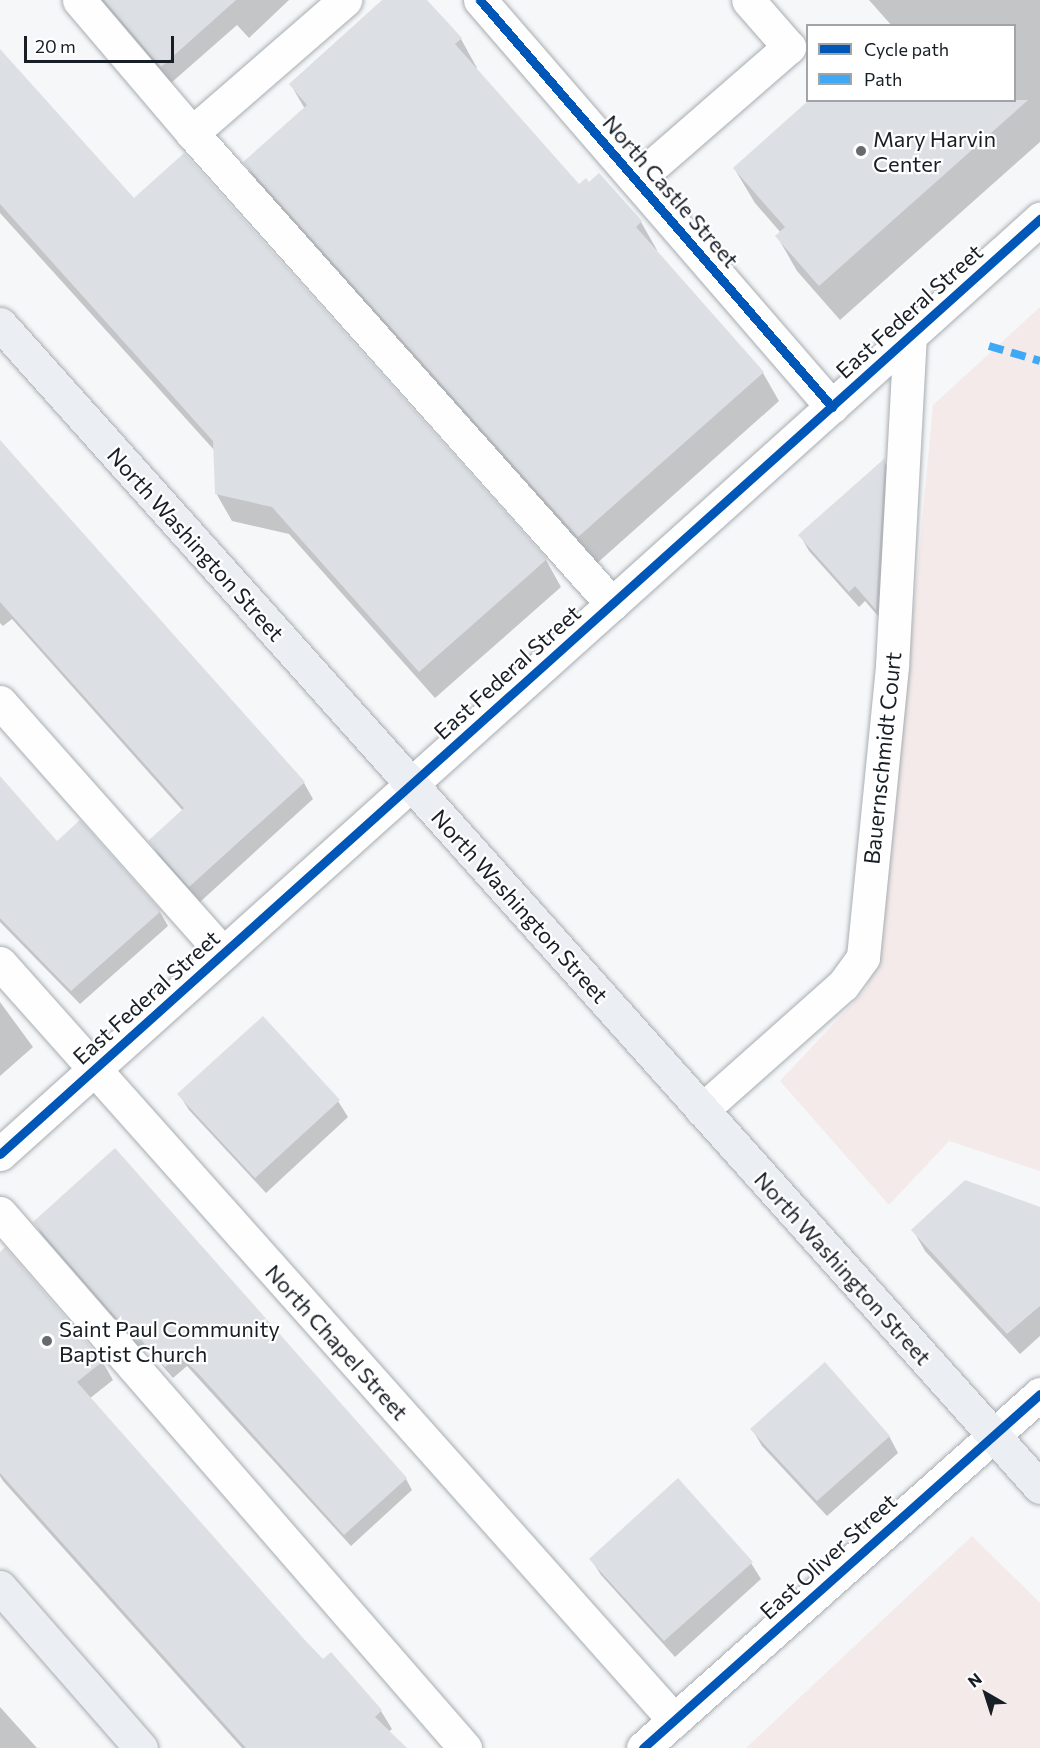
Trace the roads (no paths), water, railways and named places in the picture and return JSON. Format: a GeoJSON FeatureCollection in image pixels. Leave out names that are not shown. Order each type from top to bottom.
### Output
{"type":"FeatureCollection","features":[{"type":"Feature","properties":{"kind":"main road","name":"North Washington Street"},"geometry":{"type":"LineString","coordinates":[[0,324],[1040,1487]]}},
{"type":"Feature","properties":{"kind":"main road"},"geometry":{"type":"LineString","coordinates":[[0,1587],[141,1748]]}},
{"type":"Feature","properties":{"kind":"street"},"geometry":{"type":"LineString","coordinates":[[79,0],[192,133],[612,604]]}},
{"type":"Feature","properties":{"kind":"street"},"geometry":{"type":"LineString","coordinates":[[192,133],[345,0]]}},
{"type":"Feature","properties":{"kind":"street","name":"North Castle Street"},"geometry":{"type":"LineString","coordinates":[[480,0],[832,407]]}},
{"type":"Feature","properties":{"kind":"street"},"geometry":{"type":"LineString","coordinates":[[636,180],[789,46],[748,0]]}},
{"type":"Feature","properties":{"kind":"street","name":"East Federal Street"},"geometry":{"type":"LineString","coordinates":[[0,1154],[1040,219]]}},
{"type":"Feature","properties":{"kind":"street","name":"Bauernschmidt Court"},"geometry":{"type":"LineString","coordinates":[[702,1110],[843,985],[863,957],[892,666],[909,336]]}},
{"type":"Feature","properties":{"kind":"street"},"geometry":{"type":"LineString","coordinates":[[0,702],[223,953]]}},
{"type":"Feature","properties":{"kind":"street","name":"North Chapel Street"},"geometry":{"type":"LineString","coordinates":[[0,963],[674,1720]]}},
{"type":"Feature","properties":{"kind":"street"},"geometry":{"type":"LineString","coordinates":[[0,1212],[465,1748]]}},
{"type":"Feature","properties":{"kind":"street","name":"East Oliver Street"},"geometry":{"type":"LineString","coordinates":[[643,1748],[1040,1394]]}},
{"type":"Feature","properties":{"kind":"place","name":"Mary Harvin Center"},"geometry":{"type":"Point","coordinates":[861,151]}},
{"type":"Feature","properties":{"kind":"place","name":"Saint Paul Community Baptist Church"},"geometry":{"type":"Point","coordinates":[47,1341]}}]}
